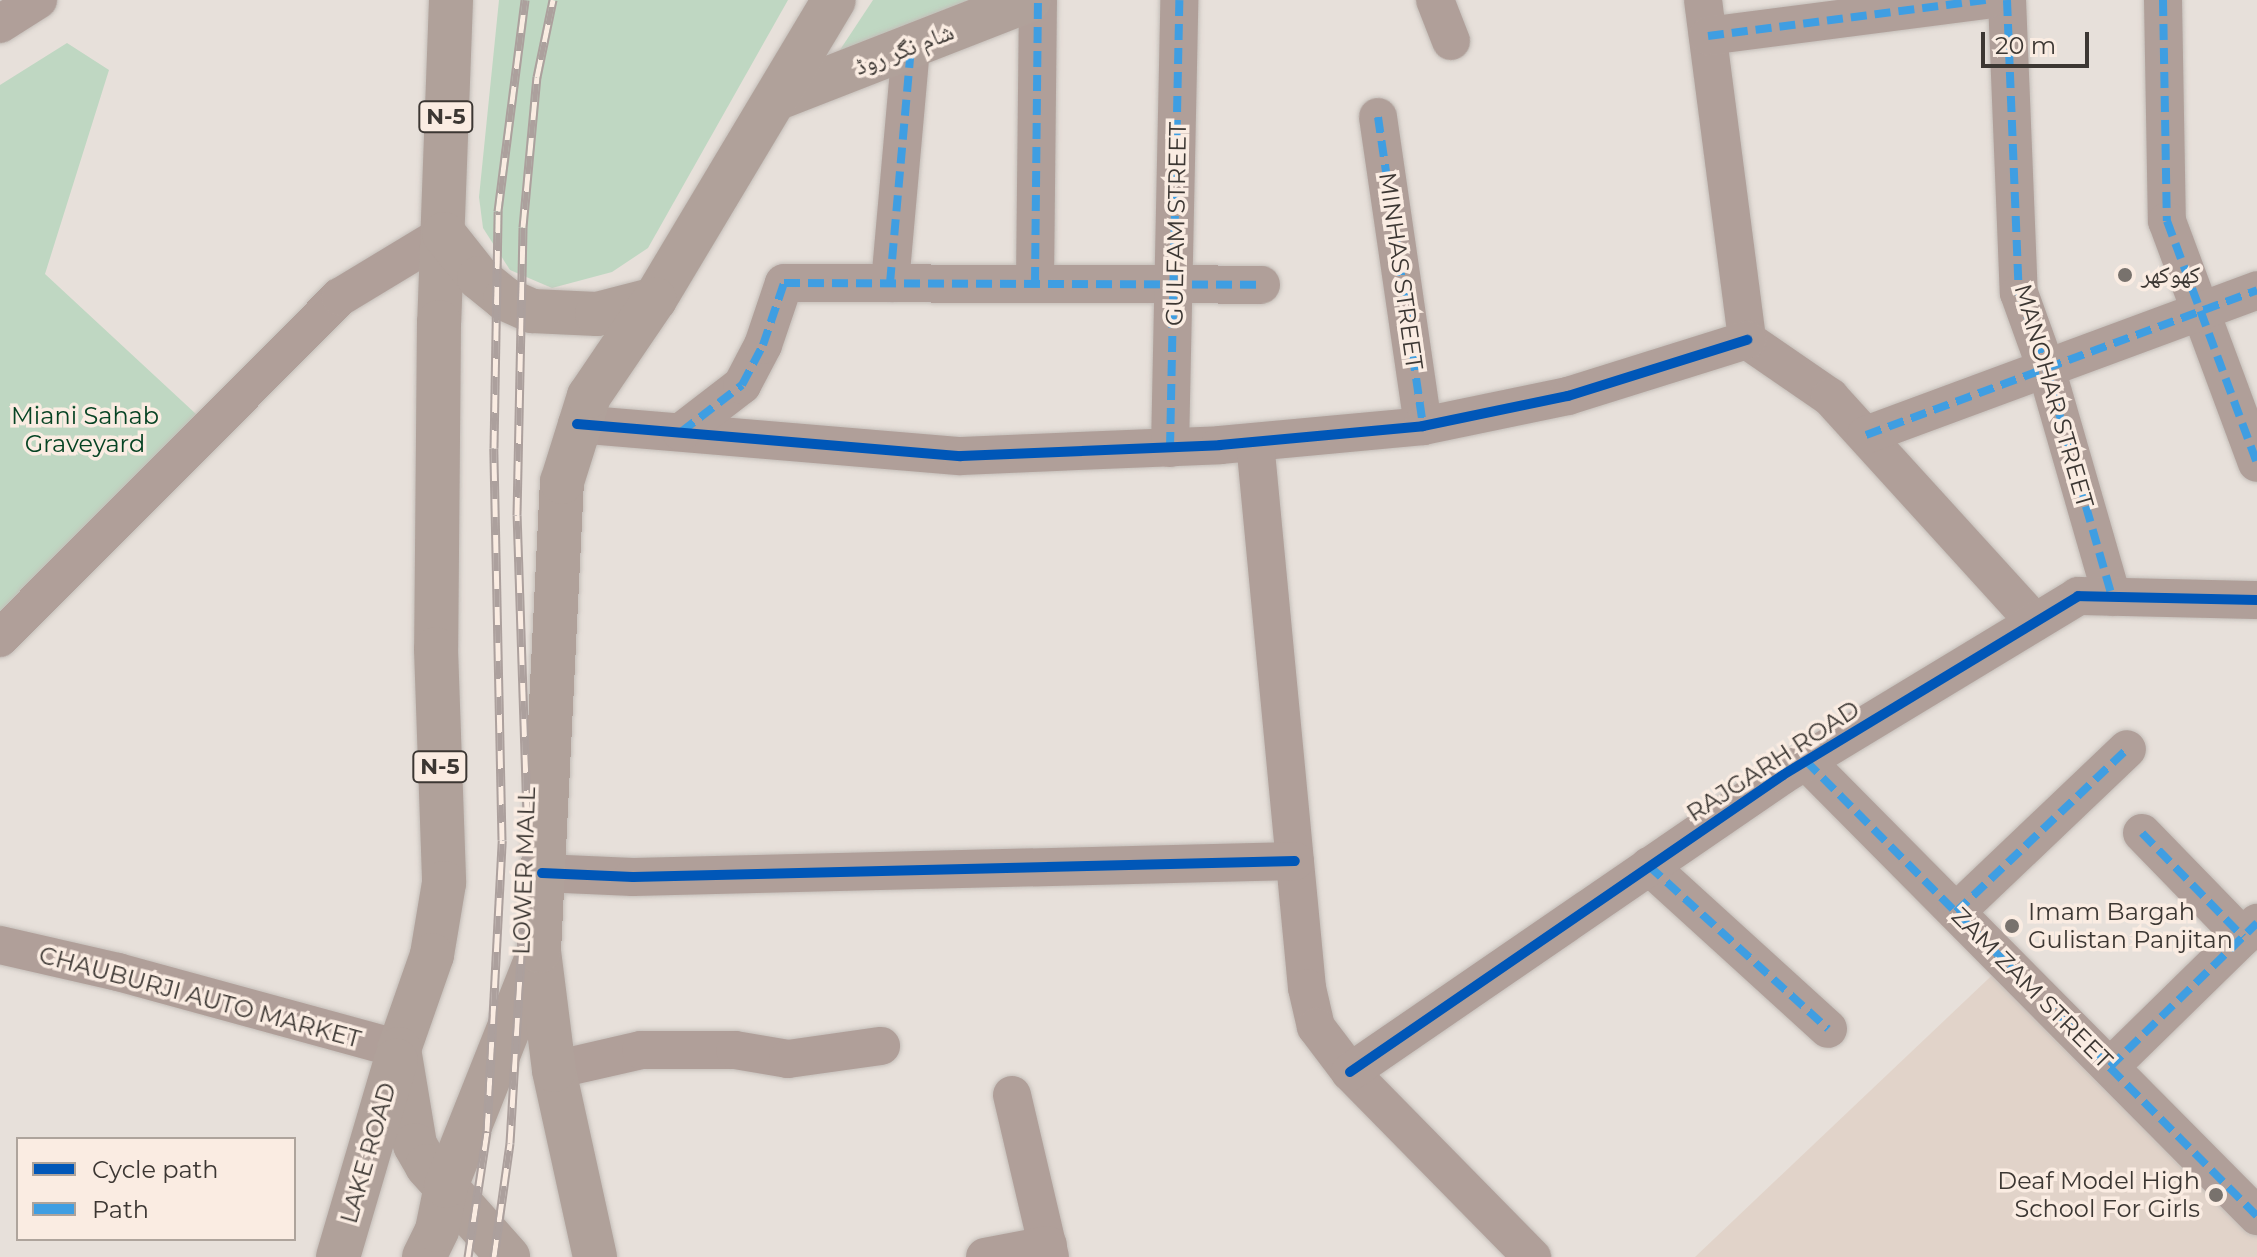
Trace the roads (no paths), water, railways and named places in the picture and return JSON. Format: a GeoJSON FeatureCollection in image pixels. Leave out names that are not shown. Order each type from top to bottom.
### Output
{"type":"FeatureCollection","features":[{"type":"Feature","properties":{"kind":"main road","name":"N-5"},"geometry":{"type":"LineString","coordinates":[[451,0],[436,649],[444,883],[432,955],[399,1049],[415,1145],[508,1257]]}},
{"type":"Feature","properties":{"kind":"main road","name":"LOWER MALL"},"geometry":{"type":"LineString","coordinates":[[595,1257],[554,1070],[539,951],[562,482],[577,424],[589,396],[655,299],[834,0]]}},
{"type":"Feature","properties":{"kind":"main road","name":"شام نگر روڈ"},"geometry":{"type":"LineString","coordinates":[[778,98],[1029,0]]}},
{"type":"Feature","properties":{"kind":"main road"},"geometry":{"type":"LineString","coordinates":[[444,234],[479,278],[505,299],[532,311],[597,314],[655,299]]}},
{"type":"Feature","properties":{"kind":"main road"},"geometry":{"type":"LineString","coordinates":[[424,1257],[437,1230],[446,1186],[539,951]]}},
{"type":"Feature","properties":{"kind":"main road","name":"LAKE ROAD"},"geometry":{"type":"LineString","coordinates":[[338,1257],[399,1049]]}},
{"type":"Feature","properties":{"kind":"street"},"geometry":{"type":"LineString","coordinates":[[0,24],[38,0]]}},
{"type":"Feature","properties":{"kind":"street"},"geometry":{"type":"LineString","coordinates":[[1035,283],[1038,0]]}},
{"type":"Feature","properties":{"kind":"street","name":"GULFAM STREET"},"geometry":{"type":"LineString","coordinates":[[1170,448],[1179,0]]}},
{"type":"Feature","properties":{"kind":"street"},"geometry":{"type":"LineString","coordinates":[[1435,0],[1451,41]]}},
{"type":"Feature","properties":{"kind":"street"},"geometry":{"type":"LineString","coordinates":[[1987,0],[1706,18],[1747,340],[1830,397],[2035,622]]}},
{"type":"Feature","properties":{"kind":"street","name":"MANOHAR STREET"},"geometry":{"type":"LineString","coordinates":[[2007,0],[2019,293],[2046,368],[2112,597]]}},
{"type":"Feature","properties":{"kind":"street"},"geometry":{"type":"LineString","coordinates":[[2163,0],[2167,221],[2204,310],[2257,463]]}},
{"type":"Feature","properties":{"kind":"street"},"geometry":{"type":"LineString","coordinates":[[890,283],[911,47]]}},
{"type":"Feature","properties":{"kind":"street","name":"MINHAS STREET"},"geometry":{"type":"LineString","coordinates":[[1378,117],[1423,426]]}},
{"type":"Feature","properties":{"kind":"street"},"geometry":{"type":"LineString","coordinates":[[0,638],[340,297],[444,234]]}},
{"type":"Feature","properties":{"kind":"street"},"geometry":{"type":"LineString","coordinates":[[681,432],[742,385],[763,345],[784,283],[1261,285]]}},
{"type":"Feature","properties":{"kind":"street"},"geometry":{"type":"LineString","coordinates":[[1866,435],[2257,290]]}},
{"type":"Feature","properties":{"kind":"street"},"geometry":{"type":"LineString","coordinates":[[577,424],[961,456],[1255,442],[1423,426],[1568,396],[1747,340]]}},
{"type":"Feature","properties":{"kind":"street"},"geometry":{"type":"LineString","coordinates":[[1255,442],[1307,988],[1316,1027],[1350,1072],[1532,1257]]}},
{"type":"Feature","properties":{"kind":"street","name":"RAJGARH ROAD"},"geometry":{"type":"LineString","coordinates":[[1350,1072],[1806,761],[2078,596],[2257,600]]}},
{"type":"Feature","properties":{"kind":"street"},"geometry":{"type":"LineString","coordinates":[[1956,912],[2127,749]]}},
{"type":"Feature","properties":{"kind":"street","name":"ZAM ZAM STREET"},"geometry":{"type":"LineString","coordinates":[[1806,761],[2257,1216]]}},
{"type":"Feature","properties":{"kind":"street"},"geometry":{"type":"LineString","coordinates":[[2110,1067],[2250,930],[2142,833]]}},
{"type":"Feature","properties":{"kind":"street"},"geometry":{"type":"LineString","coordinates":[[542,873],[633,877],[1295,861]]}},
{"type":"Feature","properties":{"kind":"street"},"geometry":{"type":"LineString","coordinates":[[1649,866],[1828,1029]]}},
{"type":"Feature","properties":{"kind":"street","name":"CHAUBURJI AUTO MARKET"},"geometry":{"type":"LineString","coordinates":[[0,945],[118,972],[399,1049]]}},
{"type":"Feature","properties":{"kind":"street"},"geometry":{"type":"LineString","coordinates":[[554,1070],[641,1050],[735,1050],[788,1059],[881,1046]]}},
{"type":"Feature","properties":{"kind":"street"},"geometry":{"type":"LineString","coordinates":[[985,1257],[1049,1251],[1012,1095]]}},
{"type":"Feature","properties":{"kind":"railway"},"geometry":{"type":"LineString","coordinates":[[468,1257],[487,1131],[502,840],[494,448],[498,211],[525,0]]}},
{"type":"Feature","properties":{"kind":"railway"},"geometry":{"type":"LineString","coordinates":[[494,1257],[510,1143],[528,844],[517,515],[523,227],[537,77],[553,0]]}},
{"type":"Feature","properties":{"kind":"place","name":"کھوکھر"},"geometry":{"type":"Point","coordinates":[2125,275]}},
{"type":"Feature","properties":{"kind":"place","name":"Imam Bargah Gulistan Panjitan"},"geometry":{"type":"Point","coordinates":[2012,926]}},
{"type":"Feature","properties":{"kind":"place","name":"Deaf Model High School For Girls"},"geometry":{"type":"Point","coordinates":[2216,1195]}},
{"type":"Feature","properties":{"kind":"park label","name":"Miani Sahab Graveyard"},"geometry":{"type":"Point","coordinates":[85,430]}}]}
